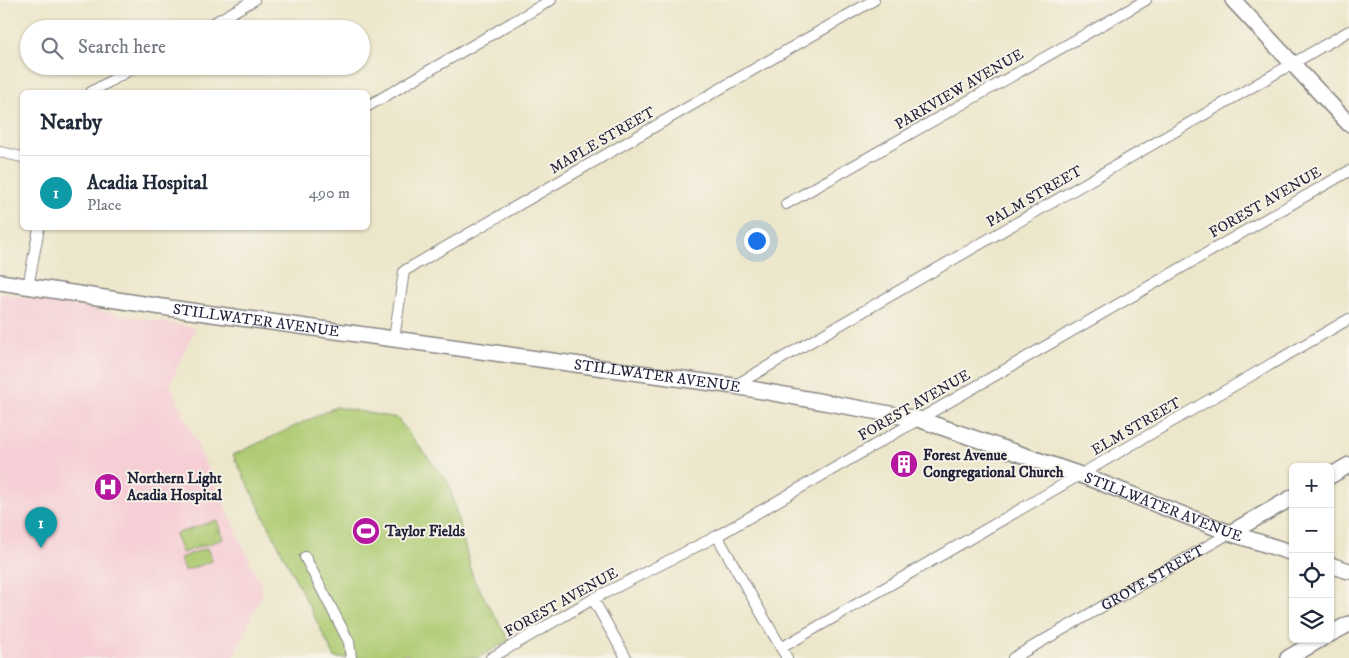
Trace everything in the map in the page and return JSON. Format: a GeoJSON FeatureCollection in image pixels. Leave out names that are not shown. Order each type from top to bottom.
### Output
{"type":"FeatureCollection","features":[{"type":"Feature","properties":{"kind":"main road"},"geometry":{"type":"LineString","coordinates":[[1233,0],[1349,124]]}},
{"type":"Feature","properties":{"kind":"main road","name":"STILLWATER AVENUE"},"geometry":{"type":"LineString","coordinates":[[0,282],[734,386],[918,420],[1081,475],[1230,533],[1289,552]]}},
{"type":"Feature","properties":{"kind":"main road"},"geometry":{"type":"LineString","coordinates":[[1334,474],[1349,465]]}},
{"type":"Feature","properties":{"kind":"main road","name":"GROVE STREET"},"geometry":{"type":"LineString","coordinates":[[1230,533],[1289,499]]}},
{"type":"Feature","properties":{"kind":"main road"},"geometry":{"type":"LineString","coordinates":[[1334,566],[1349,572]]}},
{"type":"Feature","properties":{"kind":"main road"},"geometry":{"type":"LineString","coordinates":[[1334,632],[1349,624]]}},
{"type":"Feature","properties":{"kind":"main road"},"geometry":{"type":"LineString","coordinates":[[1288,658],[1314,643]]}},
{"type":"Feature","properties":{"kind":"street"},"geometry":{"type":"LineString","coordinates":[[219,20],[254,0]]}},
{"type":"Feature","properties":{"kind":"street","name":"MAPLE STREET"},"geometry":{"type":"LineString","coordinates":[[394,339],[404,272],[874,0]]}},
{"type":"Feature","properties":{"kind":"street","name":"PARKVIEW AVENUE"},"geometry":{"type":"LineString","coordinates":[[786,204],[1146,0]]}},
{"type":"Feature","properties":{"kind":"street"},"geometry":{"type":"LineString","coordinates":[[370,105],[544,2]]}},
{"type":"Feature","properties":{"kind":"street","name":"PALM STREET"},"geometry":{"type":"LineString","coordinates":[[734,386],[1349,31]]}},
{"type":"Feature","properties":{"kind":"street"},"geometry":{"type":"LineString","coordinates":[[95,90],[121,75]]}},
{"type":"Feature","properties":{"kind":"street"},"geometry":{"type":"LineString","coordinates":[[0,152],[20,157]]}},
{"type":"Feature","properties":{"kind":"street","name":"FOREST AVENUE"},"geometry":{"type":"LineString","coordinates":[[491,658],[593,599],[717,536],[1349,171]]}},
{"type":"Feature","properties":{"kind":"street"},"geometry":{"type":"LineString","coordinates":[[28,287],[39,230]]}},
{"type":"Feature","properties":{"kind":"street","name":"ELM STREET"},"geometry":{"type":"LineString","coordinates":[[781,648],[1349,319]]}},
{"type":"Feature","properties":{"kind":"street","name":"GROVE STREET"},"geometry":{"type":"LineString","coordinates":[[1013,658],[1230,533]]}},
{"type":"Feature","properties":{"kind":"street"},"geometry":{"type":"LineString","coordinates":[[717,536],[787,658]]}},
{"type":"Feature","properties":{"kind":"street"},"geometry":{"type":"LineString","coordinates":[[305,557],[349,642],[351,658]]}},
{"type":"Feature","properties":{"kind":"street"},"geometry":{"type":"LineString","coordinates":[[593,599],[626,658]]}},
{"type":"Feature","properties":{"kind":"shaded area","name":"Northern Light Acadia Hospital"},"geometry":{"type":"Polygon","coordinates":[[[0,293],[195,328],[170,384],[263,591],[233,658],[0,658],[0,293]]]}},
{"type":"Feature","properties":{"kind":"green space","name":"Taylor Fields"},"geometry":{"type":"Polygon","coordinates":[[[336,407],[397,418],[449,484],[473,578],[509,640],[478,658],[410,658],[407,654],[390,658],[335,658],[233,455],[336,407]]]}},
{"type":"Feature","properties":{"kind":"green space"},"geometry":{"type":"Polygon","coordinates":[[[217,520],[223,539],[182,553],[175,534],[217,520]]]}},
{"type":"Feature","properties":{"kind":"green space"},"geometry":{"type":"Polygon","coordinates":[[[207,548],[212,561],[184,571],[180,558],[207,548]]]}},
{"type":"Feature","properties":{"kind":"place","name":"Forest Avenue Congregational Church"},"geometry":{"type":"Point","coordinates":[904,464]}},
{"type":"Feature","properties":{"kind":"place","name":"Northern Light Acadia Hospital"},"geometry":{"type":"Point","coordinates":[108,487]}},
{"type":"Feature","properties":{"kind":"place","name":"Taylor Fields"},"geometry":{"type":"Point","coordinates":[366,531]}},
{"type":"Feature","properties":{"kind":"place","name":"Acadia Hospital"},"geometry":{"type":"Point","coordinates":[41,548]}}]}
